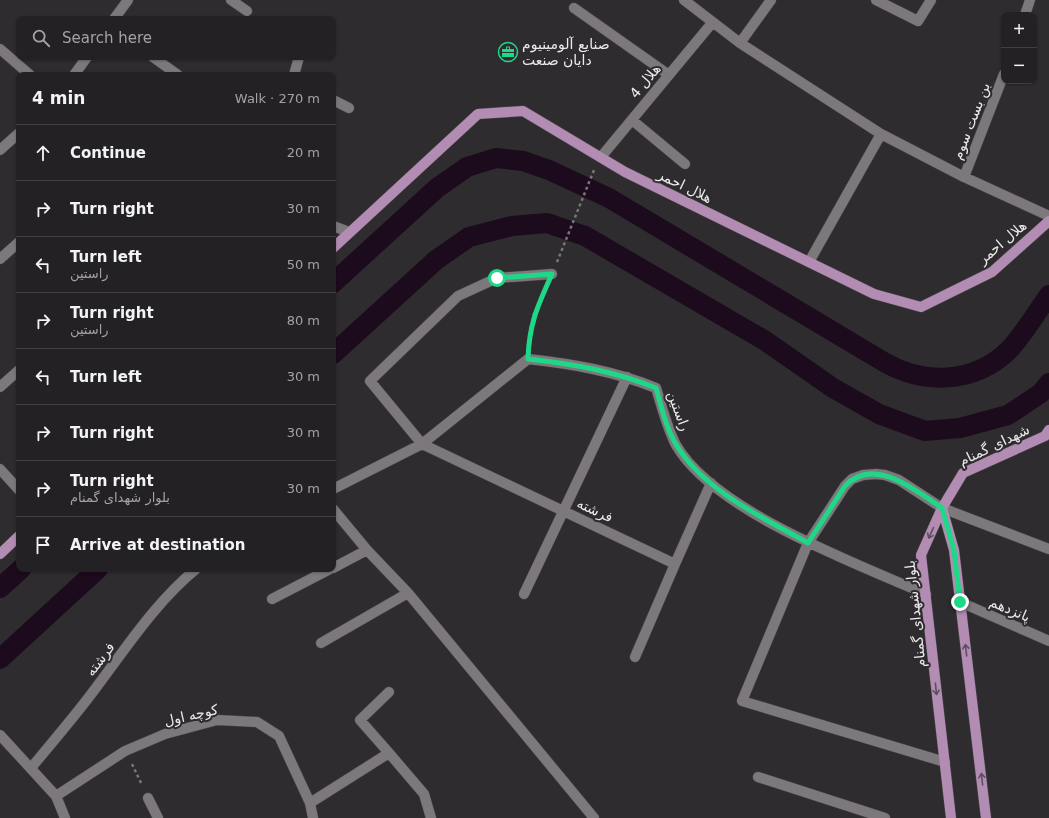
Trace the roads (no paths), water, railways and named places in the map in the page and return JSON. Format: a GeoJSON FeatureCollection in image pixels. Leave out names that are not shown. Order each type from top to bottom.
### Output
{"type":"FeatureCollection","features":[{"type":"Feature","properties":{"kind":"main road","name":"هلال احمر"},"geometry":{"type":"LineString","coordinates":[[336,245],[478,114],[523,111],[625,172],[874,294],[921,307],[992,272],[1049,221]]}},
{"type":"Feature","properties":{"kind":"main road","name":"شهدای گمنام"},"geometry":{"type":"LineString","coordinates":[[942,508],[963,473],[1045,436],[1049,430]]}},
{"type":"Feature","properties":{"kind":"main road","name":"بلوار شهدای گمنام"},"geometry":{"type":"LineString","coordinates":[[942,508],[921,556],[951,818]]}},
{"type":"Feature","properties":{"kind":"main road"},"geometry":{"type":"LineString","coordinates":[[942,508],[954,550],[986,818]]}},
{"type":"Feature","properties":{"kind":"main road"},"geometry":{"type":"LineString","coordinates":[[0,554],[16,539]]}},
{"type":"Feature","properties":{"kind":"street"},"geometry":{"type":"LineString","coordinates":[[116,16],[128,0]]}},
{"type":"Feature","properties":{"kind":"street"},"geometry":{"type":"LineString","coordinates":[[230,0],[247,11]]}},
{"type":"Feature","properties":{"kind":"street"},"geometry":{"type":"LineString","coordinates":[[684,0],[740,44],[881,134],[964,178],[1049,216]]}},
{"type":"Feature","properties":{"kind":"street"},"geometry":{"type":"LineString","coordinates":[[740,44],[771,0]]}},
{"type":"Feature","properties":{"kind":"street"},"geometry":{"type":"LineString","coordinates":[[876,0],[918,21],[931,0]]}},
{"type":"Feature","properties":{"kind":"street"},"geometry":{"type":"LineString","coordinates":[[1026,12],[1030,0]]}},
{"type":"Feature","properties":{"kind":"street"},"geometry":{"type":"LineString","coordinates":[[574,8],[669,75]]}},
{"type":"Feature","properties":{"kind":"street","name":"هلال 4"},"geometry":{"type":"LineString","coordinates":[[601,157],[712,23]]}},
{"type":"Feature","properties":{"kind":"street"},"geometry":{"type":"LineString","coordinates":[[0,49],[27,72]]}},
{"type":"Feature","properties":{"kind":"street"},"geometry":{"type":"LineString","coordinates":[[76,72],[85,60]]}},
{"type":"Feature","properties":{"kind":"street"},"geometry":{"type":"LineString","coordinates":[[157,60],[174,72]]}},
{"type":"Feature","properties":{"kind":"street"},"geometry":{"type":"LineString","coordinates":[[295,72],[297,60]]}},
{"type":"Feature","properties":{"kind":"street","name":"بن بست سوم"},"geometry":{"type":"LineString","coordinates":[[964,178],[1001,82]]}},
{"type":"Feature","properties":{"kind":"street"},"geometry":{"type":"LineString","coordinates":[[336,102],[349,108]]}},
{"type":"Feature","properties":{"kind":"street"},"geometry":{"type":"LineString","coordinates":[[632,120],[685,164]]}},
{"type":"Feature","properties":{"kind":"street"},"geometry":{"type":"LineString","coordinates":[[809,262],[881,134]]}},
{"type":"Feature","properties":{"kind":"street"},"geometry":{"type":"LineString","coordinates":[[0,150],[16,136]]}},
{"type":"Feature","properties":{"kind":"street"},"geometry":{"type":"LineString","coordinates":[[336,227],[349,232]]}},
{"type":"Feature","properties":{"kind":"street"},"geometry":{"type":"LineString","coordinates":[[0,259],[16,245]]}},
{"type":"Feature","properties":{"kind":"street"},"geometry":{"type":"LineString","coordinates":[[336,487],[422,444],[370,381],[458,296],[497,278],[552,274]]}},
{"type":"Feature","properties":{"kind":"street","name":"راستین"},"geometry":{"type":"LineString","coordinates":[[422,444],[528,359],[574,364],[627,377],[656,388],[676,445],[692,465],[711,483],[743,506],[808,543],[926,594]]}},
{"type":"Feature","properties":{"kind":"street"},"geometry":{"type":"LineString","coordinates":[[0,387],[16,373]]}},
{"type":"Feature","properties":{"kind":"street"},"geometry":{"type":"LineString","coordinates":[[524,594],[627,377]]}},
{"type":"Feature","properties":{"kind":"street","name":"فرشته"},"geometry":{"type":"LineString","coordinates":[[422,444],[675,564]]}},
{"type":"Feature","properties":{"kind":"street"},"geometry":{"type":"LineString","coordinates":[[0,469],[16,487]]}},
{"type":"Feature","properties":{"kind":"street"},"geometry":{"type":"LineString","coordinates":[[945,762],[742,700],[808,543],[845,486],[852,479],[862,475],[876,474],[899,480],[942,508],[1049,549]]}},
{"type":"Feature","properties":{"kind":"street"},"geometry":{"type":"LineString","coordinates":[[635,657],[711,483]]}},
{"type":"Feature","properties":{"kind":"street"},"geometry":{"type":"LineString","coordinates":[[336,513],[367,550],[408,593],[594,818]]}},
{"type":"Feature","properties":{"kind":"street"},"geometry":{"type":"LineString","coordinates":[[336,566],[367,550]]}},
{"type":"Feature","properties":{"kind":"street","name":"فرشته"},"geometry":{"type":"LineString","coordinates":[[31,768],[84,704],[143,625],[177,585],[192,572]]}},
{"type":"Feature","properties":{"kind":"street"},"geometry":{"type":"LineString","coordinates":[[272,598],[324,572]]}},
{"type":"Feature","properties":{"kind":"street"},"geometry":{"type":"LineString","coordinates":[[321,643],[408,593]]}},
{"type":"Feature","properties":{"kind":"street","name":"پانزدهم"},"geometry":{"type":"LineString","coordinates":[[960,602],[1049,641]]}},
{"type":"Feature","properties":{"kind":"street"},"geometry":{"type":"LineString","coordinates":[[389,692],[360,720],[424,794],[432,817]]}},
{"type":"Feature","properties":{"kind":"street","name":"کوچه اول"},"geometry":{"type":"LineString","coordinates":[[56,796],[125,751],[165,734],[217,720],[257,722],[279,736],[310,803],[313,818]]}},
{"type":"Feature","properties":{"kind":"street"},"geometry":{"type":"LineString","coordinates":[[0,735],[56,796],[65,818]]}},
{"type":"Feature","properties":{"kind":"street"},"geometry":{"type":"LineString","coordinates":[[310,803],[389,752]]}},
{"type":"Feature","properties":{"kind":"street"},"geometry":{"type":"LineString","coordinates":[[758,776],[885,818]]}},
{"type":"Feature","properties":{"kind":"street"},"geometry":{"type":"LineString","coordinates":[[148,798],[158,818]]}},
{"type":"Feature","properties":{"kind":"waterway"},"geometry":{"type":"LineString","coordinates":[[336,280],[437,188],[467,167],[496,158],[523,161],[549,170],[609,198],[884,362],[915,375],[932,377],[965,375],[995,361],[1014,344],[1049,295]]}},
{"type":"Feature","properties":{"kind":"waterway"},"geometry":{"type":"LineString","coordinates":[[336,351],[436,260],[469,237],[512,226],[547,223],[585,236],[764,340],[833,388],[879,414],[925,431],[960,428],[1008,415],[1041,393],[1049,383]]}},
{"type":"Feature","properties":{"kind":"waterway"},"geometry":{"type":"LineString","coordinates":[[0,588],[18,572]]}},
{"type":"Feature","properties":{"kind":"waterway"},"geometry":{"type":"LineString","coordinates":[[0,659],[95,572]]}},
{"type":"Feature","properties":{"kind":"place","name":"صنايع آلومینیوم دایان صنعت"},"geometry":{"type":"Point","coordinates":[508,52]}}]}
